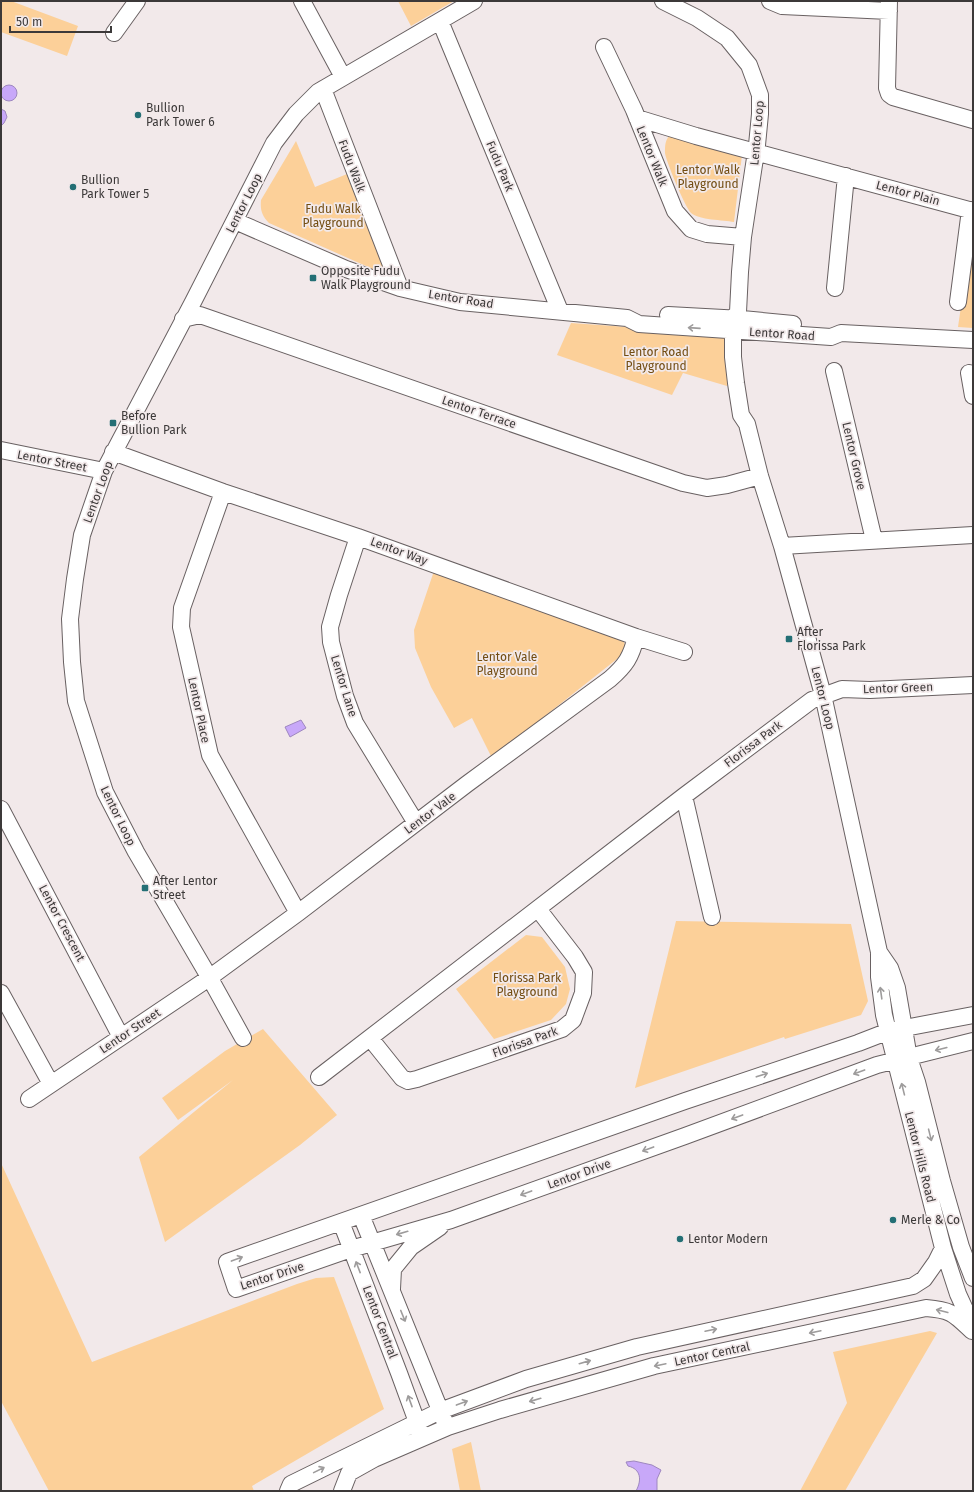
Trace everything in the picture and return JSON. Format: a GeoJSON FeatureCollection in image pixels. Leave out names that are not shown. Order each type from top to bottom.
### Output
{"type":"FeatureCollection","features":[{"type":"Feature","properties":{"kind":"street"},"geometry":{"type":"LineString","coordinates":[[114,33],[137,1]]}},
{"type":"Feature","properties":{"kind":"street"},"geometry":{"type":"LineString","coordinates":[[302,1],[343,77]]}},
{"type":"Feature","properties":{"kind":"street","name":"Lentor Loop"},"geometry":{"type":"LineString","coordinates":[[243,1038],[136,852],[105,792],[76,701],[72,662],[70,619],[82,535],[104,471],[183,319],[197,309],[235,221],[274,143],[296,114],[323,89],[474,1]]}},
{"type":"Feature","properties":{"kind":"street","name":"Lentor Loop"},"geometry":{"type":"LineString","coordinates":[[663,1],[697,18],[727,38],[749,65],[760,95],[760,114],[756,152],[740,272],[737,322],[744,383],[750,413],[747,424],[760,476],[782,546],[823,695],[879,952],[879,977],[884,1015],[896,1030]]}},
{"type":"Feature","properties":{"kind":"street"},"geometry":{"type":"LineString","coordinates":[[770,1],[782,6],[889,6],[887,88],[889,94],[893,97],[973,120]]}},
{"type":"Feature","properties":{"kind":"street","name":"Fudu Park"},"geometry":{"type":"LineString","coordinates":[[440,21],[560,311]]}},
{"type":"Feature","properties":{"kind":"street","name":"Lentor Walk"},"geometry":{"type":"LineString","coordinates":[[604,47],[637,118],[675,211],[691,230],[707,234],[744,237]]}},
{"type":"Feature","properties":{"kind":"street","name":"Fudu Walk"},"geometry":{"type":"LineString","coordinates":[[323,89],[400,288]]}},
{"type":"Feature","properties":{"kind":"street","name":"Lentor Walk"},"geometry":{"type":"LineString","coordinates":[[637,118],[756,152]]}},
{"type":"Feature","properties":{"kind":"street","name":"Lentor Plain"},"geometry":{"type":"LineString","coordinates":[[756,152],[971,210],[958,302]]}},
{"type":"Feature","properties":{"kind":"street"},"geometry":{"type":"LineString","coordinates":[[835,288],[846,176]]}},
{"type":"Feature","properties":{"kind":"street","name":"Lentor Road"},"geometry":{"type":"LineString","coordinates":[[235,221],[346,269],[400,288],[460,302],[627,318],[640,314],[737,322],[832,327],[841,332],[973,340]]}},
{"type":"Feature","properties":{"kind":"street","name":"Lentor Terrace"},"geometry":{"type":"LineString","coordinates":[[197,309],[684,483],[707,488],[727,485],[760,476]]}},
{"type":"Feature","properties":{"kind":"street","name":"Lentor Grove"},"geometry":{"type":"LineString","coordinates":[[834,371],[874,540]]}},
{"type":"Feature","properties":{"kind":"street"},"geometry":{"type":"LineString","coordinates":[[968,373],[973,396]]}},
{"type":"Feature","properties":{"kind":"street","name":"Lentor Street"},"geometry":{"type":"LineString","coordinates":[[1,450],[104,471]]}},
{"type":"Feature","properties":{"kind":"street","name":"Lentor Way"},"geometry":{"type":"LineString","coordinates":[[114,452],[223,492],[358,537],[636,637],[684,652]]}},
{"type":"Feature","properties":{"kind":"street","name":"Lentor Place"},"geometry":{"type":"LineString","coordinates":[[223,492],[182,608],[181,627],[210,755],[298,913]]}},
{"type":"Feature","properties":{"kind":"street"},"geometry":{"type":"LineString","coordinates":[[782,546],[973,535]]}},
{"type":"Feature","properties":{"kind":"street","name":"Lentor Lane"},"geometry":{"type":"LineString","coordinates":[[358,537],[330,627],[331,642],[344,696],[355,722],[416,823]]}},
{"type":"Feature","properties":{"kind":"street","name":"Lentor Vale"},"geometry":{"type":"LineString","coordinates":[[209,978],[298,913],[610,678],[627,661],[633,651],[636,637]]}},
{"type":"Feature","properties":{"kind":"street","name":"Lentor Green"},"geometry":{"type":"LineString","coordinates":[[823,695],[842,690],[973,685]]}},
{"type":"Feature","properties":{"kind":"street","name":"Florissa Park"},"geometry":{"type":"LineString","coordinates":[[319,1077],[684,796],[808,703],[823,695]]}},
{"type":"Feature","properties":{"kind":"street"},"geometry":{"type":"LineString","coordinates":[[684,796],[712,917]]}},
{"type":"Feature","properties":{"kind":"street","name":"Lentor Crescent"},"geometry":{"type":"LineString","coordinates":[[1,809],[122,1037]]}},
{"type":"Feature","properties":{"kind":"street","name":"Florissa Park"},"geometry":{"type":"LineString","coordinates":[[370,1038],[402,1078],[408,1081],[562,1029],[573,1020],[583,993],[584,972],[575,957],[538,909]]}},
{"type":"Feature","properties":{"kind":"street","name":"Lentor Street"},"geometry":{"type":"LineString","coordinates":[[29,1098],[209,978]]}},
{"type":"Feature","properties":{"kind":"street"},"geometry":{"type":"LineString","coordinates":[[1,992],[52,1084]]}},
{"type":"Feature","properties":{"kind":"street"},"geometry":{"type":"LineString","coordinates":[[896,1030],[966,1016]]}},
{"type":"Feature","properties":{"kind":"street","name":"Lentor Drive"},"geometry":{"type":"LineString","coordinates":[[896,1030],[685,1101],[227,1262],[236,1289],[372,1242],[451,1220],[877,1065],[973,1041]]}},
{"type":"Feature","properties":{"kind":"street","name":"Lentor Hills Road"},"geometry":{"type":"LineString","coordinates":[[896,1030],[943,1248],[958,1294],[973,1327]]}},
{"type":"Feature","properties":{"kind":"street","name":"Lentor Hills Road"},"geometry":{"type":"LineString","coordinates":[[902,1059],[917,1082],[946,1196],[961,1247],[973,1278]]}},
{"type":"Feature","properties":{"kind":"street","name":"Lentor Central"},"geometry":{"type":"LineString","coordinates":[[361,1215],[440,1411],[448,1427]]}},
{"type":"Feature","properties":{"kind":"street"},"geometry":{"type":"LineString","coordinates":[[392,1290],[393,1269],[411,1247],[451,1220]]}},
{"type":"Feature","properties":{"kind":"street","name":"Lentor Central"},"geometry":{"type":"LineString","coordinates":[[341,1222],[400,1373],[422,1438]]}},
{"type":"Feature","properties":{"kind":"street","name":"Lentor Central"},"geometry":{"type":"LineString","coordinates":[[288,1491],[291,1484],[440,1411],[526,1379],[637,1347],[912,1286],[924,1279],[936,1262],[943,1248]]}},
{"type":"Feature","properties":{"kind":"street","name":"Lentor Central"},"geometry":{"type":"LineString","coordinates":[[342,1491],[350,1473],[374,1459],[448,1427],[500,1410],[654,1366],[926,1308],[940,1309],[954,1314],[973,1333]]}},
{"type":"Feature","properties":{"kind":"green space"},"geometry":{"type":"Polygon","coordinates":[[[1,1],[11,1],[78,26],[67,56],[1,32],[1,1]]]}},
{"type":"Feature","properties":{"kind":"green space"},"geometry":{"type":"Polygon","coordinates":[[[398,1],[454,1],[411,26],[398,1]]]}},
{"type":"Feature","properties":{"kind":"green space","name":"Lentor Walk Playground"},"geometry":{"type":"Polygon","coordinates":[[[669,136],[742,155],[734,222],[700,217],[691,213],[680,193],[666,158],[665,146],[669,136]]]}},
{"type":"Feature","properties":{"kind":"green space","name":"Fudu Walk Playground"},"geometry":{"type":"Polygon","coordinates":[[[296,141],[315,187],[352,172],[386,264],[382,270],[375,270],[269,223],[265,218],[261,210],[261,200],[296,141]]]}},
{"type":"Feature","properties":{"kind":"green space"},"geometry":{"type":"Polygon","coordinates":[[[973,224],[973,328],[958,327],[973,224]]]}},
{"type":"Feature","properties":{"kind":"green space","name":"Lentor Road Playground"},"geometry":{"type":"Polygon","coordinates":[[[571,323],[727,334],[727,386],[683,373],[672,395],[557,355],[571,323]]]}},
{"type":"Feature","properties":{"kind":"green space","name":"Lentor Vale Playground"},"geometry":{"type":"Polygon","coordinates":[[[435,568],[623,640],[626,647],[622,655],[492,758],[472,718],[454,728],[431,687],[415,648],[414,630],[435,568]]]}},
{"type":"Feature","properties":{"kind":"green space"},"geometry":{"type":"Polygon","coordinates":[[[676,921],[851,924],[868,1001],[861,1015],[785,1039],[784,1037],[635,1088],[676,921]]]}},
{"type":"Feature","properties":{"kind":"green space","name":"Florissa Park Playground"},"geometry":{"type":"Polygon","coordinates":[[[526,935],[542,937],[565,967],[570,989],[566,1004],[551,1020],[494,1039],[456,989],[526,935]]]}},
{"type":"Feature","properties":{"kind":"green space"},"geometry":{"type":"Polygon","coordinates":[[[263,1029],[337,1115],[300,1145],[165,1242],[139,1157],[233,1080],[178,1120],[162,1098],[225,1051],[263,1029]]]}},
{"type":"Feature","properties":{"kind":"green space"},"geometry":{"type":"Polygon","coordinates":[[[1,1163],[92,1362],[297,1284],[316,1278],[334,1277],[384,1409],[252,1486],[254,1491],[49,1491],[1,1401],[1,1163]]]}},
{"type":"Feature","properties":{"kind":"green space"},"geometry":{"type":"Polygon","coordinates":[[[930,1331],[937,1333],[845,1491],[800,1491],[847,1403],[833,1352],[930,1331]]]}},
{"type":"Feature","properties":{"kind":"green space"},"geometry":{"type":"Polygon","coordinates":[[[471,1442],[481,1491],[460,1491],[452,1449],[471,1442]]]}},
{"type":"Feature","properties":{"kind":"shaded area"},"geometry":{"type":"Polygon","coordinates":[[[6,85],[12,85],[17,90],[15,99],[12,101],[6,101],[1,96],[1,90],[6,85]]]}},
{"type":"Feature","properties":{"kind":"shaded area"},"geometry":{"type":"Polygon","coordinates":[[[1,109],[5,111],[7,117],[1,126],[1,109]]]}},
{"type":"Feature","properties":{"kind":"shaded area"},"geometry":{"type":"Polygon","coordinates":[[[301,720],[306,728],[290,737],[285,727],[301,720]]]}},
{"type":"Feature","properties":{"kind":"shaded area"},"geometry":{"type":"Polygon","coordinates":[[[634,1461],[652,1465],[661,1470],[657,1479],[657,1491],[636,1491],[640,1479],[638,1472],[632,1467],[628,1466],[626,1462],[634,1461]]]}},
{"type":"Feature","properties":{"kind":"place","name":"Bullion Park Tower 6"},"geometry":{"type":"Point","coordinates":[138,115]}},
{"type":"Feature","properties":{"kind":"place","name":"Bullion Park Tower 5"},"geometry":{"type":"Point","coordinates":[73,187]}},
{"type":"Feature","properties":{"kind":"place","name":"Opposite Fudu Walk Playground"},"geometry":{"type":"Point","coordinates":[313,278]}},
{"type":"Feature","properties":{"kind":"place","name":"Before Bullion Park"},"geometry":{"type":"Point","coordinates":[113,423]}},
{"type":"Feature","properties":{"kind":"place","name":"After Florissa Park"},"geometry":{"type":"Point","coordinates":[789,639]}},
{"type":"Feature","properties":{"kind":"place","name":"After Lentor Street"},"geometry":{"type":"Point","coordinates":[145,888]}},
{"type":"Feature","properties":{"kind":"place","name":"Merle & Co"},"geometry":{"type":"Point","coordinates":[893,1220]}},
{"type":"Feature","properties":{"kind":"place","name":"Lentor Modern"},"geometry":{"type":"Point","coordinates":[680,1239]}}]}
